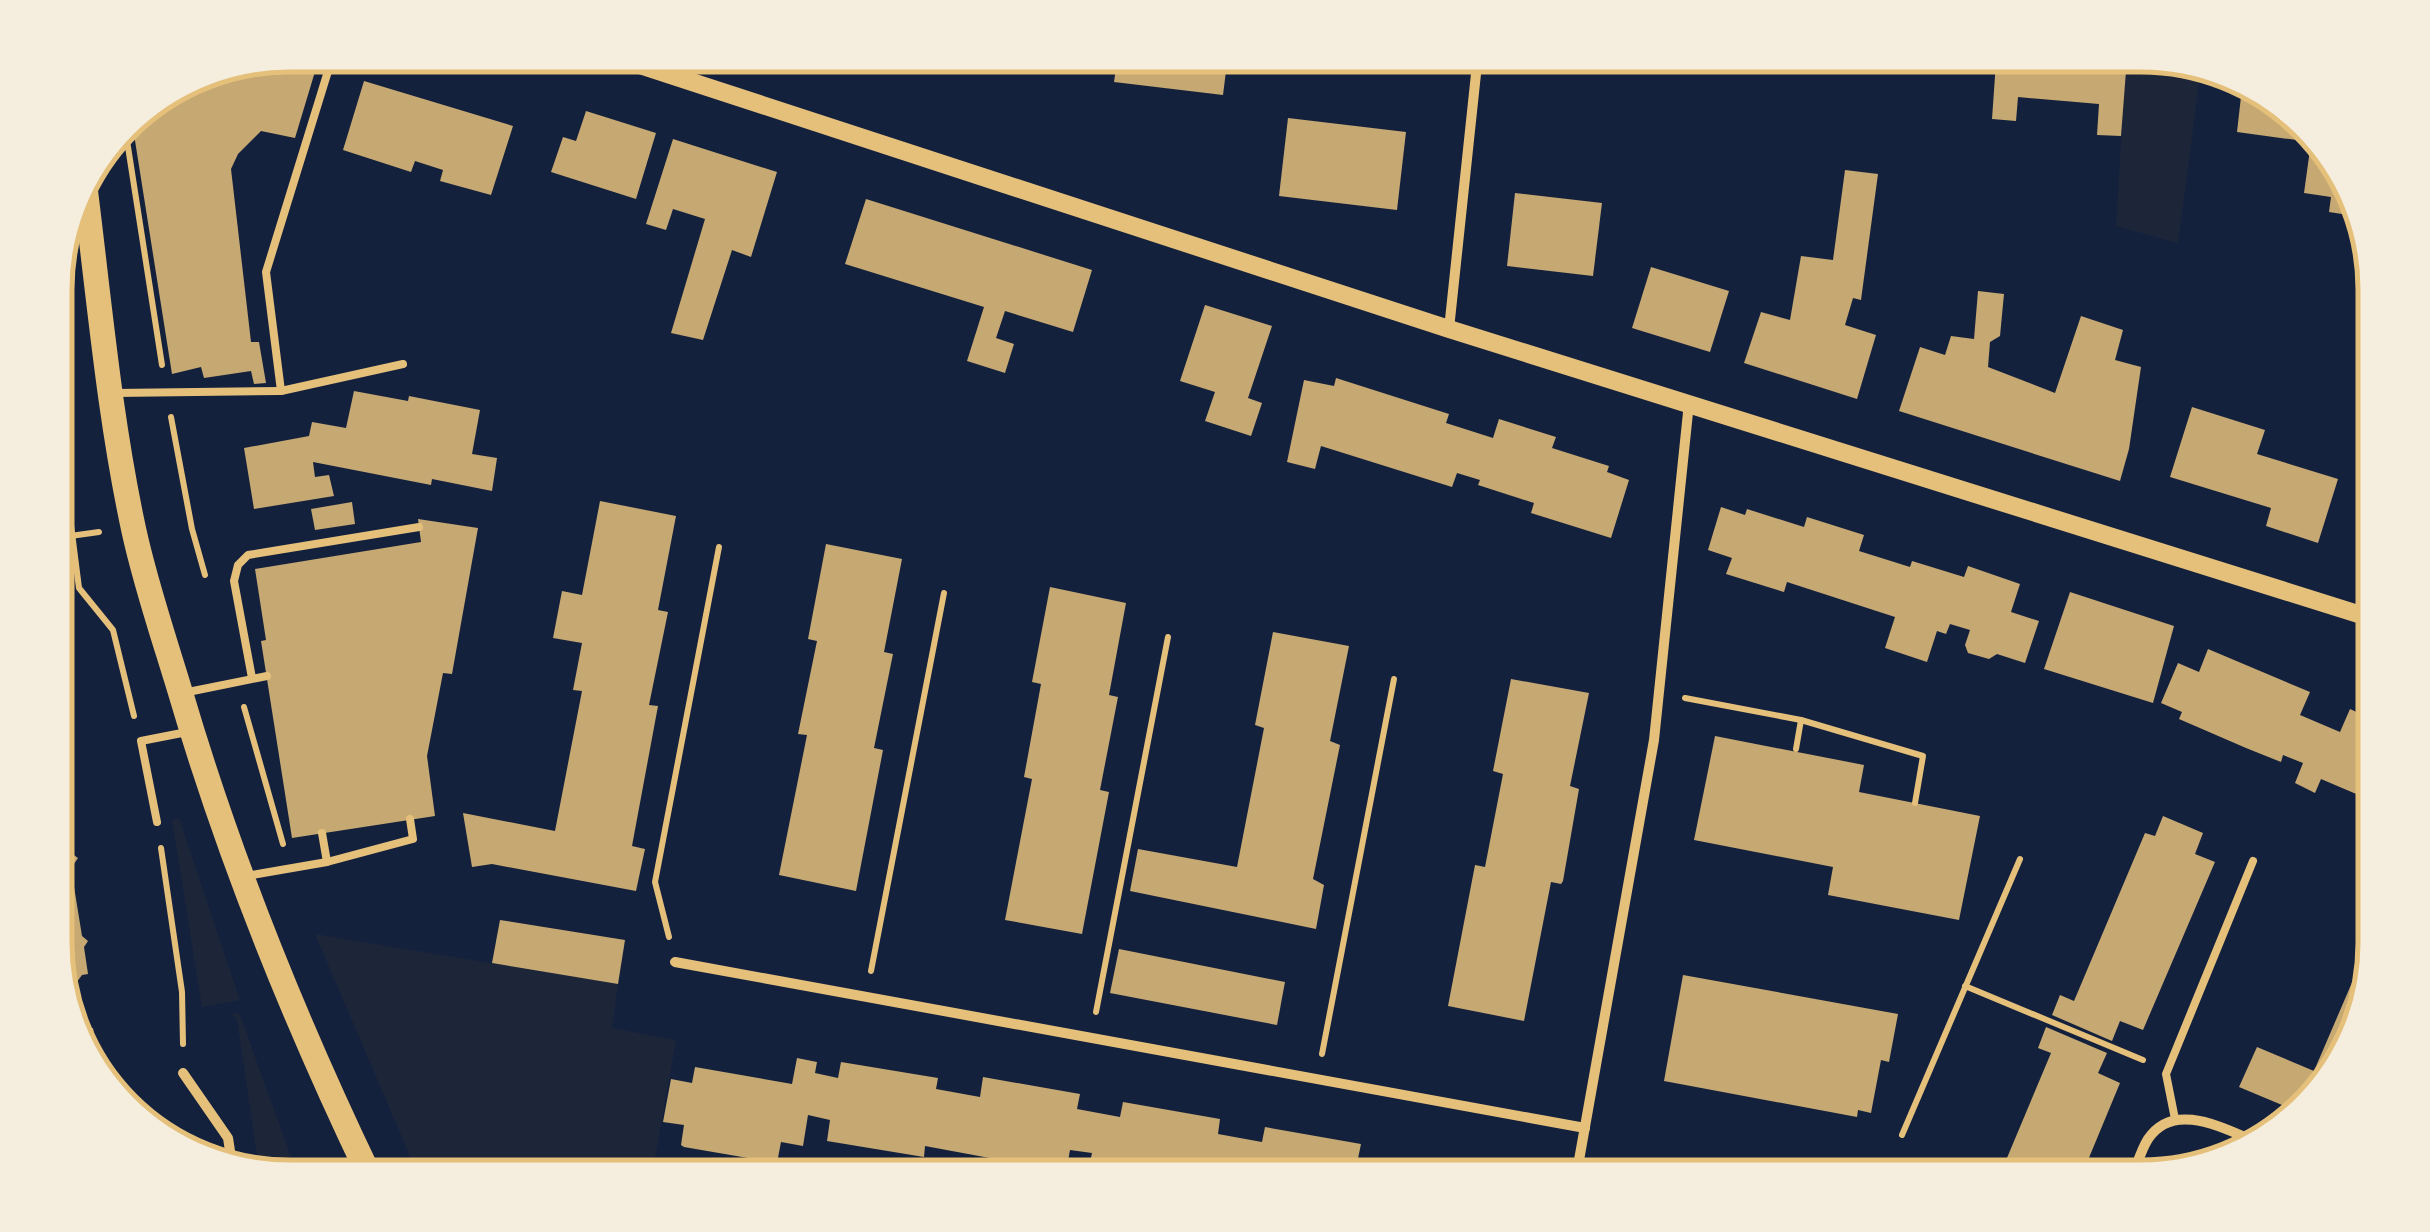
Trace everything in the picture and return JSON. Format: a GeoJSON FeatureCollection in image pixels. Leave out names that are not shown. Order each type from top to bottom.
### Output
{"type":"FeatureCollection","features":[{"type":"Feature","properties":{"kind":"main road"},"geometry":{"type":"LineString","coordinates":[[88,211],[110,393],[138,548],[191,732],[241,877],[363,1160]]}},
{"type":"Feature","properties":{"kind":"street"},"geometry":{"type":"LineString","coordinates":[[661,72],[1450,329],[2358,614]]}},
{"type":"Feature","properties":{"kind":"street"},"geometry":{"type":"LineString","coordinates":[[1450,329],[1476,72]]}},
{"type":"Feature","properties":{"kind":"street"},"geometry":{"type":"LineString","coordinates":[[1579,1159],[1654,740],[1689,402]]}},
{"type":"Feature","properties":{"kind":"street"},"geometry":{"type":"LineString","coordinates":[[675,962],[1585,1128]]}},
{"type":"Feature","properties":{"kind":"street"},"geometry":{"type":"LineString","coordinates":[[183,1073],[228,1138],[230,1151]]}},
{"type":"Feature","properties":{"kind":"street"},"geometry":{"type":"LineString","coordinates":[[2139,1159],[2148,1137],[2174,1119],[2204,1120],[2240,1135]]}},
{"type":"Feature","properties":{"kind":"lane"},"geometry":{"type":"LineString","coordinates":[[281,392],[266,272],[328,72]]}},
{"type":"Feature","properties":{"kind":"lane"},"geometry":{"type":"LineString","coordinates":[[110,393],[281,392],[404,364]]}},
{"type":"Feature","properties":{"kind":"lane"},"geometry":{"type":"LineString","coordinates":[[252,678],[234,581],[238,565],[248,554],[419,527]]}},
{"type":"Feature","properties":{"kind":"lane"},"geometry":{"type":"LineString","coordinates":[[181,694],[266,676]]}},
{"type":"Feature","properties":{"kind":"lane"},"geometry":{"type":"LineString","coordinates":[[157,822],[141,742],[191,732]]}},
{"type":"Feature","properties":{"kind":"lane"},"geometry":{"type":"LineString","coordinates":[[241,877],[327,862],[413,839],[410,820]]}},
{"type":"Feature","properties":{"kind":"lane"},"geometry":{"type":"LineString","coordinates":[[322,833],[327,862]]}},
{"type":"Feature","properties":{"kind":"lane"},"geometry":{"type":"LineString","coordinates":[[2174,1119],[2167,1070],[2253,861]]}},
{"type":"Feature","properties":{"kind":"path"},"geometry":{"type":"LineString","coordinates":[[128,146],[166,392],[192,530],[209,586]]}},
{"type":"Feature","properties":{"kind":"path"},"geometry":{"type":"LineString","coordinates":[[73,532],[80,588],[113,630],[141,742]]}},
{"type":"Feature","properties":{"kind":"path"},"geometry":{"type":"LineString","coordinates":[[675,962],[654,882],[719,547]]}},
{"type":"Feature","properties":{"kind":"path"},"geometry":{"type":"LineString","coordinates":[[866,997],[944,592]]}},
{"type":"Feature","properties":{"kind":"path"},"geometry":{"type":"LineString","coordinates":[[1091,1038],[1168,637]]}},
{"type":"Feature","properties":{"kind":"path"},"geometry":{"type":"LineString","coordinates":[[1317,1079],[1394,679]]}},
{"type":"Feature","properties":{"kind":"path"},"geometry":{"type":"LineString","coordinates":[[236,681],[290,868]]}},
{"type":"Feature","properties":{"kind":"path"},"geometry":{"type":"LineString","coordinates":[[1659,693],[1801,720],[1923,756],[1916,803]]}},
{"type":"Feature","properties":{"kind":"path"},"geometry":{"type":"LineString","coordinates":[[1796,749],[1801,720]]}},
{"type":"Feature","properties":{"kind":"path"},"geometry":{"type":"LineString","coordinates":[[157,822],[182,992],[183,1073]]}},
{"type":"Feature","properties":{"kind":"path"},"geometry":{"type":"LineString","coordinates":[[1902,1136],[2020,859]]}},
{"type":"Feature","properties":{"kind":"path"},"geometry":{"type":"LineString","coordinates":[[1965,986],[2167,1070]]}},
{"type":"Feature","properties":{"kind":"shaded area"},"geometry":{"type":"Polygon","coordinates":[[[2125,72],[2168,74],[2199,81],[2178,243],[2116,226],[2125,72]]]}},
{"type":"Feature","properties":{"kind":"shaded area"},"geometry":{"type":"Polygon","coordinates":[[[179,818],[240,1000],[202,1007],[172,820],[179,818]]]}},
{"type":"Feature","properties":{"kind":"shaded area"},"geometry":{"type":"Polygon","coordinates":[[[315,934],[618,984],[612,1028],[676,1040],[654,1160],[412,1160],[315,934]]]}},
{"type":"Feature","properties":{"kind":"shaded area"},"geometry":{"type":"Polygon","coordinates":[[[239,1013],[292,1160],[257,1157],[237,1019],[232,1014],[239,1013]]]}},
{"type":"Feature","properties":{"kind":"building"},"geometry":{"type":"Polygon","coordinates":[[[315,72],[295,138],[261,131],[238,154],[231,169],[251,342],[259,342],[266,383],[254,384],[251,371],[204,378],[201,367],[172,374],[135,138],[181,102],[220,84],[262,74],[315,72]]]}},
{"type":"Feature","properties":{"kind":"building"},"geometry":{"type":"Polygon","coordinates":[[[1115,72],[1226,72],[1223,95],[1114,82],[1115,72]]]}},
{"type":"Feature","properties":{"kind":"building"},"geometry":{"type":"Polygon","coordinates":[[[1995,72],[2126,72],[2121,136],[2097,135],[2099,104],[2018,97],[2016,121],[1992,119],[1995,72]]]}},
{"type":"Feature","properties":{"kind":"building"},"geometry":{"type":"Polygon","coordinates":[[[364,81],[513,126],[491,195],[440,181],[443,170],[415,161],[411,172],[343,150],[364,81]]]}},
{"type":"Feature","properties":{"kind":"building"},"geometry":{"type":"Polygon","coordinates":[[[2241,98],[2261,109],[2297,140],[2237,132],[2241,98]]]}},
{"type":"Feature","properties":{"kind":"building"},"geometry":{"type":"Polygon","coordinates":[[[586,111],[656,133],[636,199],[551,172],[563,137],[576,141],[586,111]]]}},
{"type":"Feature","properties":{"kind":"building"},"geometry":{"type":"Polygon","coordinates":[[[1288,118],[1406,132],[1397,210],[1279,196],[1288,118]]]}},
{"type":"Feature","properties":{"kind":"building"},"geometry":{"type":"Polygon","coordinates":[[[673,139],[777,172],[751,257],[732,250],[703,340],[671,333],[705,219],[673,209],[666,230],[646,224],[673,139]]]}},
{"type":"Feature","properties":{"kind":"building"},"geometry":{"type":"Polygon","coordinates":[[[2309,154],[2344,214],[2329,212],[2331,197],[2304,193],[2309,154]]]}},
{"type":"Feature","properties":{"kind":"building"},"geometry":{"type":"Polygon","coordinates":[[[1845,170],[1878,174],[1861,300],[1853,298],[1845,325],[1876,335],[1857,399],[1744,363],[1761,312],[1790,320],[1801,256],[1833,260],[1845,170]]]}},
{"type":"Feature","properties":{"kind":"building"},"geometry":{"type":"Polygon","coordinates":[[[1515,193],[1602,203],[1593,276],[1507,266],[1515,193]]]}},
{"type":"Feature","properties":{"kind":"building"},"geometry":{"type":"Polygon","coordinates":[[[866,199],[1092,270],[1073,332],[1005,311],[996,338],[1014,344],[1005,373],[967,361],[984,307],[845,264],[866,199]]]}},
{"type":"Feature","properties":{"kind":"building"},"geometry":{"type":"Polygon","coordinates":[[[1651,267],[1729,291],[1710,352],[1632,328],[1651,267]]]}},
{"type":"Feature","properties":{"kind":"building"},"geometry":{"type":"Polygon","coordinates":[[[1978,291],[2004,294],[2000,336],[1990,342],[1988,367],[2055,393],[2081,316],[2123,330],[2115,360],[2141,367],[2129,449],[2120,481],[1899,411],[1920,347],[1945,355],[1951,336],[1974,339],[1978,291]]]}},
{"type":"Feature","properties":{"kind":"building"},"geometry":{"type":"Polygon","coordinates":[[[1205,305],[1272,326],[1248,398],[1262,403],[1251,436],[1205,421],[1215,392],[1180,381],[1205,305]]]}},
{"type":"Feature","properties":{"kind":"building"},"geometry":{"type":"Polygon","coordinates":[[[1336,378],[1449,414],[1446,423],[1493,438],[1499,419],[1556,437],[1552,448],[1609,466],[1607,472],[1629,480],[1611,538],[1531,513],[1534,503],[1478,485],[1480,480],[1457,473],[1452,487],[1321,446],[1315,469],[1287,462],[1304,380],[1334,386],[1336,378]]]}},
{"type":"Feature","properties":{"kind":"building"},"geometry":{"type":"Polygon","coordinates":[[[354,391],[408,401],[409,396],[480,410],[472,454],[497,458],[492,491],[432,479],[431,485],[313,462],[315,477],[329,475],[334,496],[254,509],[244,448],[309,436],[312,422],[346,428],[354,391]]]}},
{"type":"Feature","properties":{"kind":"building"},"geometry":{"type":"Polygon","coordinates":[[[2192,407],[2265,430],[2257,454],[2338,479],[2318,543],[2266,526],[2271,508],[2170,477],[2192,407]]]}},
{"type":"Feature","properties":{"kind":"building"},"geometry":{"type":"Polygon","coordinates":[[[600,501],[676,516],[658,610],[668,612],[649,705],[658,706],[632,846],[645,849],[636,891],[492,864],[472,867],[463,813],[555,831],[582,691],[573,690],[582,643],[553,638],[562,591],[582,595],[600,501]]]}},
{"type":"Feature","properties":{"kind":"building"},"geometry":{"type":"Polygon","coordinates":[[[352,502],[355,524],[315,530],[311,509],[352,502]]]}},
{"type":"Feature","properties":{"kind":"building"},"geometry":{"type":"Polygon","coordinates":[[[1721,507],[1745,515],[1747,509],[1804,527],[1807,517],[1864,535],[1859,551],[1910,567],[1912,561],[1964,577],[1968,566],[2020,584],[2011,612],[2039,621],[2025,663],[1997,654],[1989,659],[1968,653],[1965,645],[1970,630],[1950,624],[1946,634],[1937,631],[1927,662],[1885,648],[1895,617],[1787,582],[1784,592],[1726,574],[1732,558],[1708,550],[1721,507]]]}},
{"type":"Feature","properties":{"kind":"building"},"geometry":{"type":"Polygon","coordinates":[[[418,519],[478,528],[452,674],[443,673],[427,756],[435,816],[292,838],[261,641],[266,640],[255,569],[421,542],[418,519]]]}},
{"type":"Feature","properties":{"kind":"building"},"geometry":{"type":"Polygon","coordinates":[[[826,544],[902,559],[884,652],[893,654],[874,748],[883,750],[856,891],[779,875],[807,735],[798,734],[817,641],[808,639],[826,544]]]}},
{"type":"Feature","properties":{"kind":"building"},"geometry":{"type":"Polygon","coordinates":[[[1050,587],[1126,603],[1109,695],[1118,697],[1100,790],[1109,792],[1082,934],[1005,920],[1032,779],[1024,777],[1041,684],[1032,682],[1050,587]]]}},
{"type":"Feature","properties":{"kind":"building"},"geometry":{"type":"Polygon","coordinates":[[[2070,592],[2174,626],[2153,703],[2044,669],[2070,592]]]}},
{"type":"Feature","properties":{"kind":"building"},"geometry":{"type":"Polygon","coordinates":[[[1273,632],[1349,646],[1330,741],[1340,745],[1313,879],[1324,885],[1316,929],[1130,891],[1138,849],[1237,867],[1264,728],[1255,725],[1273,632]]]}},
{"type":"Feature","properties":{"kind":"building"},"geometry":{"type":"Polygon","coordinates":[[[2208,649],[2310,692],[2300,715],[2340,732],[2350,709],[2358,713],[2358,795],[2321,779],[2315,793],[2295,783],[2303,763],[2283,755],[2281,762],[2179,719],[2182,712],[2161,703],[2178,663],[2199,672],[2208,649]]]}},
{"type":"Feature","properties":{"kind":"building"},"geometry":{"type":"Polygon","coordinates":[[[1511,679],[1589,693],[1570,786],[1579,789],[1563,881],[1551,882],[1524,1021],[1448,1006],[1475,865],[1485,867],[1503,774],[1493,771],[1511,679]]]}},
{"type":"Feature","properties":{"kind":"building"},"geometry":{"type":"Polygon","coordinates":[[[1715,736],[1864,765],[1859,792],[1980,816],[1959,920],[1828,895],[1833,867],[1694,840],[1715,736]]]}},
{"type":"Feature","properties":{"kind":"building"},"geometry":{"type":"Polygon","coordinates":[[[2163,816],[2203,833],[2195,854],[2215,862],[2143,1030],[2120,1021],[2112,1041],[2052,1015],[2060,995],[2074,1001],[2145,833],[2155,836],[2163,816]]]}},
{"type":"Feature","properties":{"kind":"building"},"geometry":{"type":"Polygon","coordinates":[[[72,875],[82,936],[88,941],[84,947],[88,974],[76,982],[72,875]]]}},
{"type":"Feature","properties":{"kind":"building"},"geometry":{"type":"Polygon","coordinates":[[[500,920],[625,940],[618,984],[492,963],[500,920]]]}},
{"type":"Feature","properties":{"kind":"building"},"geometry":{"type":"Polygon","coordinates":[[[1119,949],[1285,982],[1277,1025],[1110,993],[1119,949]]]}},
{"type":"Feature","properties":{"kind":"building"},"geometry":{"type":"Polygon","coordinates":[[[1683,975],[1898,1014],[1889,1062],[1881,1060],[1871,1113],[1858,1110],[1857,1117],[1664,1081],[1683,975]]]}},
{"type":"Feature","properties":{"kind":"building"},"geometry":{"type":"Polygon","coordinates":[[[2355,976],[2335,1038],[2321,1063],[2304,1085],[2283,1106],[2239,1087],[2257,1047],[2314,1071],[2355,976]]]}},
{"type":"Feature","properties":{"kind":"building"},"geometry":{"type":"Polygon","coordinates":[[[2046,1027],[2107,1053],[2098,1073],[2120,1083],[2088,1159],[2007,1159],[2051,1053],[2038,1048],[2046,1027]]]}},
{"type":"Feature","properties":{"kind":"building"},"geometry":{"type":"Polygon","coordinates":[[[797,1058],[817,1062],[815,1073],[838,1078],[841,1062],[938,1078],[936,1089],[980,1097],[983,1077],[1080,1094],[1077,1109],[1120,1117],[1123,1102],[1220,1119],[1218,1134],[1262,1142],[1265,1127],[1361,1144],[1358,1159],[1091,1160],[1092,1153],[1070,1150],[1068,1160],[999,1160],[925,1146],[924,1157],[827,1141],[830,1120],[808,1115],[803,1146],[781,1142],[778,1160],[758,1160],[684,1147],[684,1125],[663,1122],[671,1079],[692,1083],[695,1067],[792,1084],[797,1058]]]}}]}
